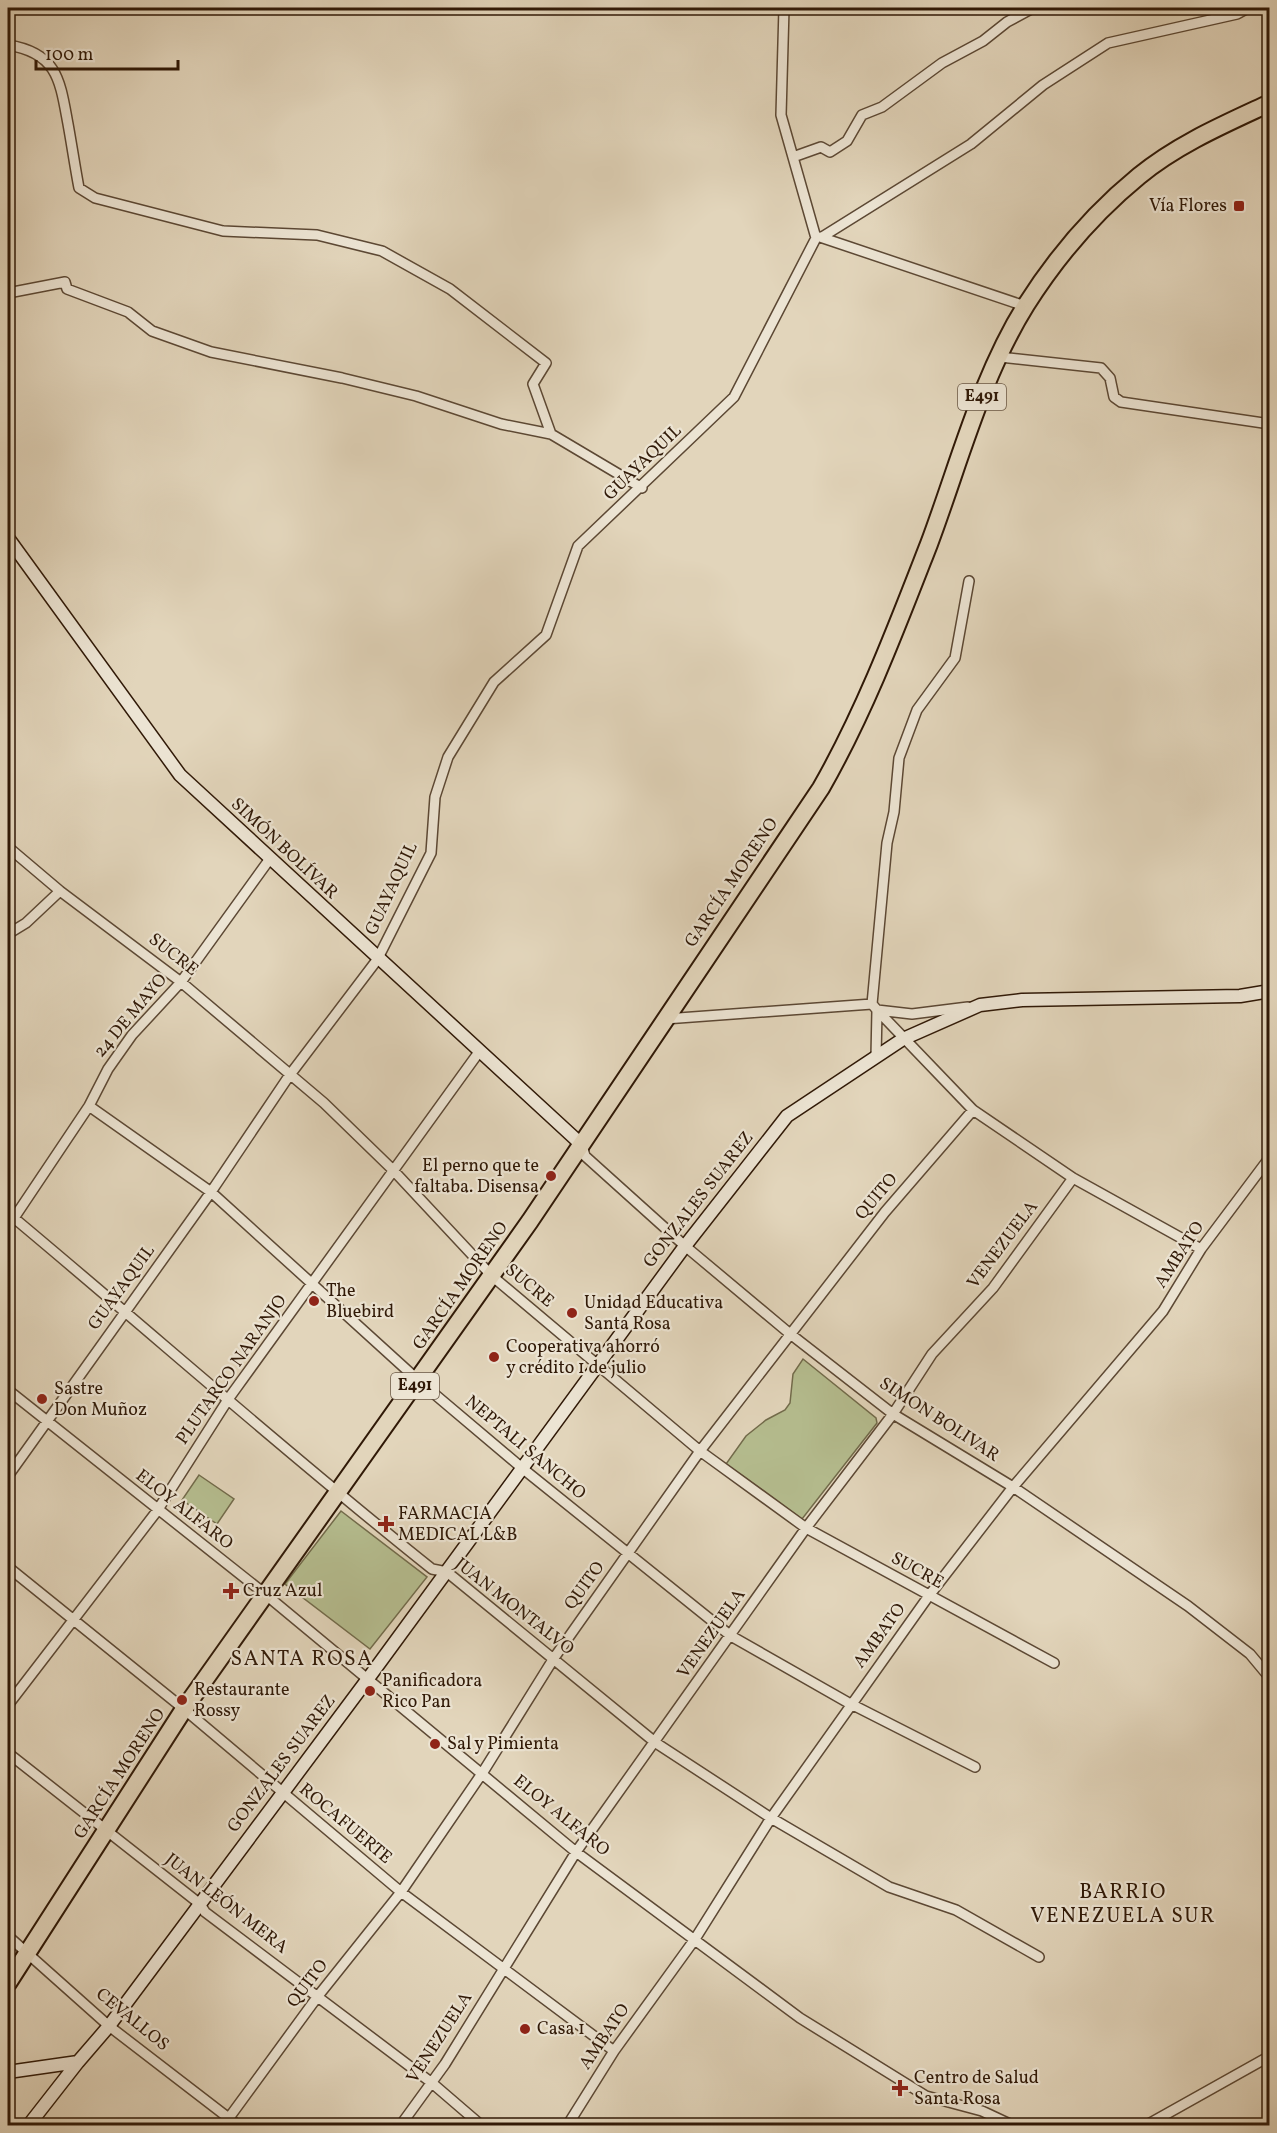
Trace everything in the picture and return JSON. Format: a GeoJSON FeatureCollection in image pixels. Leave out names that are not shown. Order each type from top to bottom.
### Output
{"type":"FeatureCollection","features":[{"type":"Feature","properties":{"kind":"highway","name":"E491"},"geometry":{"type":"LineString","coordinates":[[1000,357],[1025,306],[1083,229],[1141,175],[1208,132],[1269,103]]}},
{"type":"Feature","properties":{"kind":"highway","name":"GARCÍA MORENO"},"geometry":{"type":"LineString","coordinates":[[8,1983],[184,1709],[492,1276],[821,788],[848,741],[929,544],[981,399],[1000,357]]}},
{"type":"Feature","properties":{"kind":"street"},"geometry":{"type":"LineString","coordinates":[[784,8],[780,116],[819,237]]}},
{"type":"Feature","properties":{"kind":"street"},"geometry":{"type":"LineString","coordinates":[[793,157],[821,147],[830,152],[847,141],[862,115],[882,107],[942,63],[984,41],[1007,22],[1033,8]]}},
{"type":"Feature","properties":{"kind":"street"},"geometry":{"type":"LineString","coordinates":[[819,237],[972,144],[1043,85],[1108,43],[1237,14],[1248,8]]}},
{"type":"Feature","properties":{"kind":"street"},"geometry":{"type":"LineString","coordinates":[[8,45],[29,48],[48,62],[60,80],[79,188],[95,198],[222,231],[317,235],[382,251],[450,289],[546,363],[533,384],[551,434]]}},
{"type":"Feature","properties":{"kind":"street"},"geometry":{"type":"LineString","coordinates":[[819,237],[1025,306]]}},
{"type":"Feature","properties":{"kind":"street","name":"GUAYAQUIL"},"geometry":{"type":"LineString","coordinates":[[8,1476],[211,1192],[289,1076],[377,960],[431,853],[435,797],[448,757],[494,682],[546,635],[578,546],[642,488],[734,397],[819,237]]}},
{"type":"Feature","properties":{"kind":"street"},"geometry":{"type":"LineString","coordinates":[[8,293],[65,282],[67,289],[128,312],[152,331],[211,352],[342,378],[416,396],[501,424],[551,434],[642,488]]}},
{"type":"Feature","properties":{"kind":"street"},"geometry":{"type":"LineString","coordinates":[[1000,357],[1101,368],[1110,378],[1114,397],[1121,402],[1269,424]]}},
{"type":"Feature","properties":{"kind":"street","name":"SIMÓN BOLÍVAR"},"geometry":{"type":"LineString","coordinates":[[8,538],[180,776],[377,960],[582,1145]]}},
{"type":"Feature","properties":{"kind":"street"},"geometry":{"type":"LineString","coordinates":[[876,1057],[875,1007],[887,843],[894,812],[899,758],[917,710],[955,658],[969,581]]}},
{"type":"Feature","properties":{"kind":"street","name":"SUCRE"},"geometry":{"type":"LineString","coordinates":[[8,847],[60,891],[181,982],[289,1076],[324,1103],[393,1170],[492,1276],[700,1451],[806,1528],[928,1597],[1054,1663]]}},
{"type":"Feature","properties":{"kind":"street","name":"24 DE MAYO"},"geometry":{"type":"LineString","coordinates":[[8,1227],[89,1106],[108,1069],[132,1035],[181,982],[269,860]]}},
{"type":"Feature","properties":{"kind":"street"},"geometry":{"type":"LineString","coordinates":[[8,934],[26,923],[60,891]]}},
{"type":"Feature","properties":{"kind":"street","name":"GONZALES SUAREZ"},"geometry":{"type":"LineString","coordinates":[[28,2126],[109,2025],[200,1904],[368,1680],[685,1246],[787,1116],[903,1040],[980,1005],[1022,1000],[1240,996],[1269,991]]}},
{"type":"Feature","properties":{"kind":"street"},"geometry":{"type":"LineString","coordinates":[[664,1019],[875,1007],[912,1014],[980,1005]]}},
{"type":"Feature","properties":{"kind":"street"},"geometry":{"type":"LineString","coordinates":[[875,1007],[903,1040],[973,1110],[1073,1178],[1201,1249]]}},
{"type":"Feature","properties":{"kind":"street","name":"PLUTARCO NARANJO"},"geometry":{"type":"LineString","coordinates":[[8,1705],[157,1510],[229,1398],[479,1052]]}},
{"type":"Feature","properties":{"kind":"street","name":"NEPTALI SANCHO"},"geometry":{"type":"LineString","coordinates":[[89,1106],[211,1192],[419,1381],[628,1555],[731,1636],[852,1704],[975,1767]]}},
{"type":"Feature","properties":{"kind":"street","name":"QUITO"},"geometry":{"type":"LineString","coordinates":[[226,2121],[318,1996],[400,1892],[483,1772],[554,1658],[700,1451],[789,1333],[885,1212],[973,1110]]}},
{"type":"Feature","properties":{"kind":"street","name":"SIMON BOLIVAR"},"geometry":{"type":"LineString","coordinates":[[582,1145],[585,1156],[685,1246],[789,1333],[893,1414],[1013,1487],[1188,1606],[1250,1654],[1269,1678]]}},
{"type":"Feature","properties":{"kind":"street","name":"AMBATO"},"geometry":{"type":"LineString","coordinates":[[567,2126],[614,2051],[695,1939],[771,1818],[928,1597],[1013,1487],[1163,1311],[1201,1249],[1269,1157]]}},
{"type":"Feature","properties":{"kind":"street","name":"VENEZUELA"},"geometry":{"type":"LineString","coordinates":[[400,2126],[432,2083],[576,1852],[656,1743],[806,1528],[893,1414],[932,1354],[993,1288],[1073,1178]]}},
{"type":"Feature","properties":{"kind":"street","name":"JUAN MONTALVO"},"geometry":{"type":"LineString","coordinates":[[14,1218],[229,1398],[337,1494],[432,1569],[447,1572],[656,1743],[771,1818],[889,1887],[956,1910],[1039,1957]]}},
{"type":"Feature","properties":{"kind":"street","name":"ELOY ALFARO"},"geometry":{"type":"LineString","coordinates":[[8,1390],[265,1594],[483,1772],[576,1852],[800,2018],[926,2096],[982,2111],[1014,2126]]}},
{"type":"Feature","properties":{"kind":"street","name":"ROCAFUERTE"},"geometry":{"type":"LineString","coordinates":[[8,1567],[184,1709],[400,1892],[614,2051]]}},
{"type":"Feature","properties":{"kind":"street","name":"JUAN LEÓN MERA"},"geometry":{"type":"LineString","coordinates":[[8,1753],[200,1904],[205,1912],[432,2083],[482,2126]]}},
{"type":"Feature","properties":{"kind":"street","name":"CEVALLOS"},"geometry":{"type":"LineString","coordinates":[[8,1936],[109,2025],[226,2121],[239,2126]]}},
{"type":"Feature","properties":{"kind":"street"},"geometry":{"type":"LineString","coordinates":[[1145,2126],[1269,2056]]}},
{"type":"Feature","properties":{"kind":"street"},"geometry":{"type":"LineString","coordinates":[[8,2072],[78,2062]]}},
{"type":"Feature","properties":{"kind":"green space"},"geometry":{"type":"Polygon","coordinates":[[[803,1359],[876,1418],[877,1423],[802,1519],[726,1464],[746,1436],[766,1420],[785,1410],[790,1403],[793,1374],[803,1359]]]}},
{"type":"Feature","properties":{"kind":"green space"},"geometry":{"type":"Polygon","coordinates":[[[199,1475],[234,1499],[217,1524],[182,1500],[199,1475]]]}},
{"type":"Feature","properties":{"kind":"green space"},"geometry":{"type":"Polygon","coordinates":[[[341,1511],[427,1577],[370,1649],[285,1584],[341,1511]]]}},
{"type":"Feature","properties":{"kind":"place","name":"Vía Flores"},"geometry":{"type":"Point","coordinates":[1239,206]}},
{"type":"Feature","properties":{"kind":"place","name":"El perno que te faltaba. Disensa"},"geometry":{"type":"Point","coordinates":[551,1176]}},
{"type":"Feature","properties":{"kind":"place","name":"The Bluebird"},"geometry":{"type":"Point","coordinates":[314,1301]}},
{"type":"Feature","properties":{"kind":"place","name":"Unidad Educativa Santa Rosa"},"geometry":{"type":"Point","coordinates":[572,1313]}},
{"type":"Feature","properties":{"kind":"place","name":"Cooperativa ahorró y crédito 1 de julio"},"geometry":{"type":"Point","coordinates":[494,1357]}},
{"type":"Feature","properties":{"kind":"place","name":"Sastre Don Muñoz"},"geometry":{"type":"Point","coordinates":[42,1399]}},
{"type":"Feature","properties":{"kind":"place","name":"FARMACIA MEDICAL L&B"},"geometry":{"type":"Point","coordinates":[386,1524]}},
{"type":"Feature","properties":{"kind":"place","name":"Cruz Azul"},"geometry":{"type":"Point","coordinates":[231,1591]}},
{"type":"Feature","properties":{"kind":"place","name":"Panificadora Rico Pan"},"geometry":{"type":"Point","coordinates":[370,1691]}},
{"type":"Feature","properties":{"kind":"place","name":"Restaurante Rossy"},"geometry":{"type":"Point","coordinates":[182,1700]}},
{"type":"Feature","properties":{"kind":"place","name":"Sal y Pimienta"},"geometry":{"type":"Point","coordinates":[435,1744]}},
{"type":"Feature","properties":{"kind":"place","name":"Casa 1"},"geometry":{"type":"Point","coordinates":[525,2029]}},
{"type":"Feature","properties":{"kind":"place","name":"Centro de Salud Santa Rosa"},"geometry":{"type":"Point","coordinates":[900,2088]}},
{"type":"Feature","properties":{"kind":"district","name":"SANTA ROSA"},"geometry":{"type":"Point","coordinates":[302,1659]}},
{"type":"Feature","properties":{"kind":"district","name":"BARRIO VENEZUELA SUR"},"geometry":{"type":"Point","coordinates":[1123,1904]}}]}
